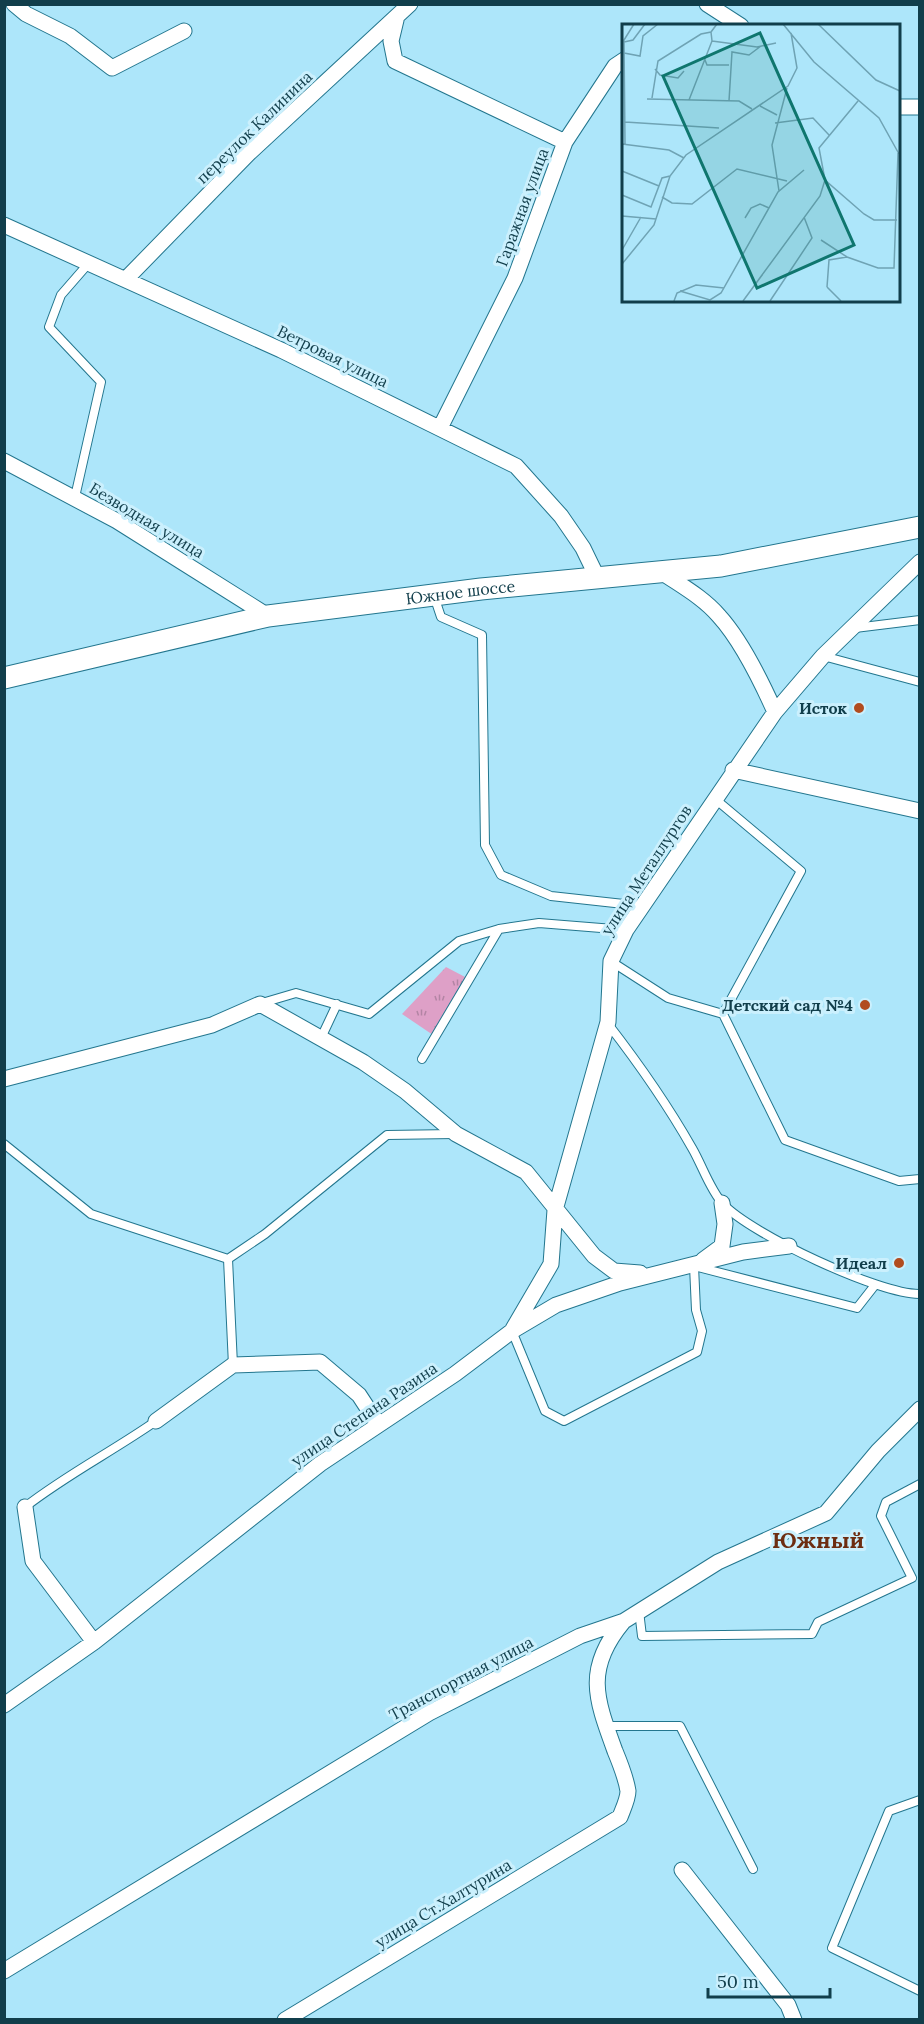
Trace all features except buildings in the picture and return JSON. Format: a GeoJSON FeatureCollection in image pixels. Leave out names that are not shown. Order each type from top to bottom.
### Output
{"type":"FeatureCollection","features":[{"type":"Feature","properties":{"kind":"street"},"geometry":{"type":"LineString","coordinates":[[14,4],[26,14],[70,36],[112,68],[184,31]]}},
{"type":"Feature","properties":{"kind":"street","name":"переулок Калинина"},"geometry":{"type":"LineString","coordinates":[[126,279],[248,154],[410,4]]}},
{"type":"Feature","properties":{"kind":"street"},"geometry":{"type":"LineString","coordinates":[[707,4],[738,24]]}},
{"type":"Feature","properties":{"kind":"street","name":"Гаражная улица"},"geometry":{"type":"LineString","coordinates":[[396,19],[390,40],[395,61],[565,142],[514,278],[440,428]]}},
{"type":"Feature","properties":{"kind":"street"},"geometry":{"type":"LineString","coordinates":[[565,142],[615,66],[622,61]]}},
{"type":"Feature","properties":{"kind":"street"},"geometry":{"type":"LineString","coordinates":[[900,107],[920,106]]}},
{"type":"Feature","properties":{"kind":"street","name":"Ветровая улица"},"geometry":{"type":"LineString","coordinates":[[4,225],[281,350],[516,466],[561,516],[583,548],[598,579]]}},
{"type":"Feature","properties":{"kind":"street","name":"Безводная улица"},"geometry":{"type":"LineString","coordinates":[[4,461],[75,497],[268,616]]}},
{"type":"Feature","properties":{"kind":"street","name":"Южное шоссе"},"geometry":{"type":"LineString","coordinates":[[4,678],[268,616],[433,595],[721,566],[920,527]]}},
{"type":"Feature","properties":{"kind":"street","name":"улица Металлургов"},"geometry":{"type":"LineString","coordinates":[[512,1331],[551,1264],[555,1210],[608,1022],[611,962],[626,930],[733,770],[775,712],[824,656],[920,562]]}},
{"type":"Feature","properties":{"kind":"street"},"geometry":{"type":"LineString","coordinates":[[660,571],[720,616],[760,679],[775,712]]}},
{"type":"Feature","properties":{"kind":"street"},"geometry":{"type":"LineString","coordinates":[[733,770],[920,811]]}},
{"type":"Feature","properties":{"kind":"street"},"geometry":{"type":"LineString","coordinates":[[4,1079],[212,1025],[260,1004],[363,1062],[405,1091],[456,1134],[526,1172],[544,1191],[555,1210],[594,1256],[614,1271],[655,1275]]}},
{"type":"Feature","properties":{"kind":"street"},"geometry":{"type":"LineString","coordinates":[[694,1266],[722,1246],[725,1224],[722,1203]]}},
{"type":"Feature","properties":{"kind":"street","name":"улица Степана Разина"},"geometry":{"type":"LineString","coordinates":[[4,1705],[94,1642],[320,1464],[455,1374],[512,1331],[556,1305],[620,1283],[743,1252],[789,1246]]}},
{"type":"Feature","properties":{"kind":"street"},"geometry":{"type":"LineString","coordinates":[[156,1421],[232,1365],[320,1362],[359,1395],[378,1424]]}},
{"type":"Feature","properties":{"kind":"street","name":"Транспортная улица"},"geometry":{"type":"LineString","coordinates":[[4,1971],[429,1713],[580,1636],[624,1621],[718,1562],[826,1513],[878,1451],[920,1409]]}},
{"type":"Feature","properties":{"kind":"street"},"geometry":{"type":"LineString","coordinates":[[25,1507],[33,1561],[94,1642]]}},
{"type":"Feature","properties":{"kind":"street"},"geometry":{"type":"LineString","coordinates":[[606,1726],[600,1711],[598,1668],[600,1657],[610,1637],[624,1621]]}},
{"type":"Feature","properties":{"kind":"street","name":"улица Ст.Халтурина"},"geometry":{"type":"LineString","coordinates":[[285,2019],[620,1817],[628,1793],[606,1726]]}},
{"type":"Feature","properties":{"kind":"street"},"geometry":{"type":"LineString","coordinates":[[682,1870],[788,2005],[794,2019]]}},
{"type":"Feature","properties":{"kind":"lane"},"geometry":{"type":"LineString","coordinates":[[75,497],[101,382],[49,327],[61,295],[88,264]]}},
{"type":"Feature","properties":{"kind":"lane"},"geometry":{"type":"LineString","coordinates":[[433,595],[441,617],[482,636],[485,845],[501,875],[551,896],[642,906]]}},
{"type":"Feature","properties":{"kind":"lane"},"geometry":{"type":"LineString","coordinates":[[853,628],[920,620]]}},
{"type":"Feature","properties":{"kind":"lane"},"geometry":{"type":"LineString","coordinates":[[824,656],[920,682]]}},
{"type":"Feature","properties":{"kind":"lane"},"geometry":{"type":"LineString","coordinates":[[714,798],[801,871],[723,1014]]}},
{"type":"Feature","properties":{"kind":"lane"},"geometry":{"type":"LineString","coordinates":[[260,1004],[296,993],[369,1014],[459,941],[499,929],[539,923],[626,930]]}},
{"type":"Feature","properties":{"kind":"lane"},"geometry":{"type":"LineString","coordinates":[[422,1059],[499,929]]}},
{"type":"Feature","properties":{"kind":"lane"},"geometry":{"type":"LineString","coordinates":[[611,962],[668,998],[723,1014],[785,1140],[899,1181],[920,1179]]}},
{"type":"Feature","properties":{"kind":"lane"},"geometry":{"type":"LineString","coordinates":[[321,1038],[337,1004]]}},
{"type":"Feature","properties":{"kind":"lane"},"geometry":{"type":"LineString","coordinates":[[608,1022],[654,1084],[722,1203],[765,1235],[875,1285],[910,1294],[920,1294]]}},
{"type":"Feature","properties":{"kind":"lane"},"geometry":{"type":"LineString","coordinates":[[228,1259],[265,1234],[387,1136],[456,1134]]}},
{"type":"Feature","properties":{"kind":"lane"},"geometry":{"type":"LineString","coordinates":[[4,1144],[91,1214],[228,1259]]}},
{"type":"Feature","properties":{"kind":"lane"},"geometry":{"type":"LineString","coordinates":[[228,1259],[232,1365]]}},
{"type":"Feature","properties":{"kind":"lane"},"geometry":{"type":"LineString","coordinates":[[512,1331],[545,1411],[564,1420],[697,1352],[702,1331],[696,1310],[694,1266],[857,1308],[875,1285]]}},
{"type":"Feature","properties":{"kind":"lane"},"geometry":{"type":"LineString","coordinates":[[25,1507],[56,1484],[101,1459],[156,1421]]}},
{"type":"Feature","properties":{"kind":"lane"},"geometry":{"type":"LineString","coordinates":[[639,1611],[642,1636],[812,1634],[818,1622],[912,1578],[881,1516],[886,1502],[920,1484]]}},
{"type":"Feature","properties":{"kind":"lane"},"geometry":{"type":"LineString","coordinates":[[606,1726],[680,1726],[753,1869]]}},
{"type":"Feature","properties":{"kind":"lane"},"geometry":{"type":"LineString","coordinates":[[920,1800],[889,1811],[832,1947],[920,1991]]}},
{"type":"Feature","properties":{"kind":"green space"},"geometry":{"type":"Polygon","coordinates":[[[446,967],[467,978],[433,1035],[402,1014],[446,967]]]}},
{"type":"Feature","properties":{"kind":"place","name":"Исток"},"geometry":{"type":"Point","coordinates":[859,708]}},
{"type":"Feature","properties":{"kind":"place","name":"Детский сад №4"},"geometry":{"type":"Point","coordinates":[865,1005]}},
{"type":"Feature","properties":{"kind":"place","name":"Идеал"},"geometry":{"type":"Point","coordinates":[899,1263]}},
{"type":"Feature","properties":{"kind":"district","name":"Южный"},"geometry":{"type":"Point","coordinates":[818,1540]}}]}
